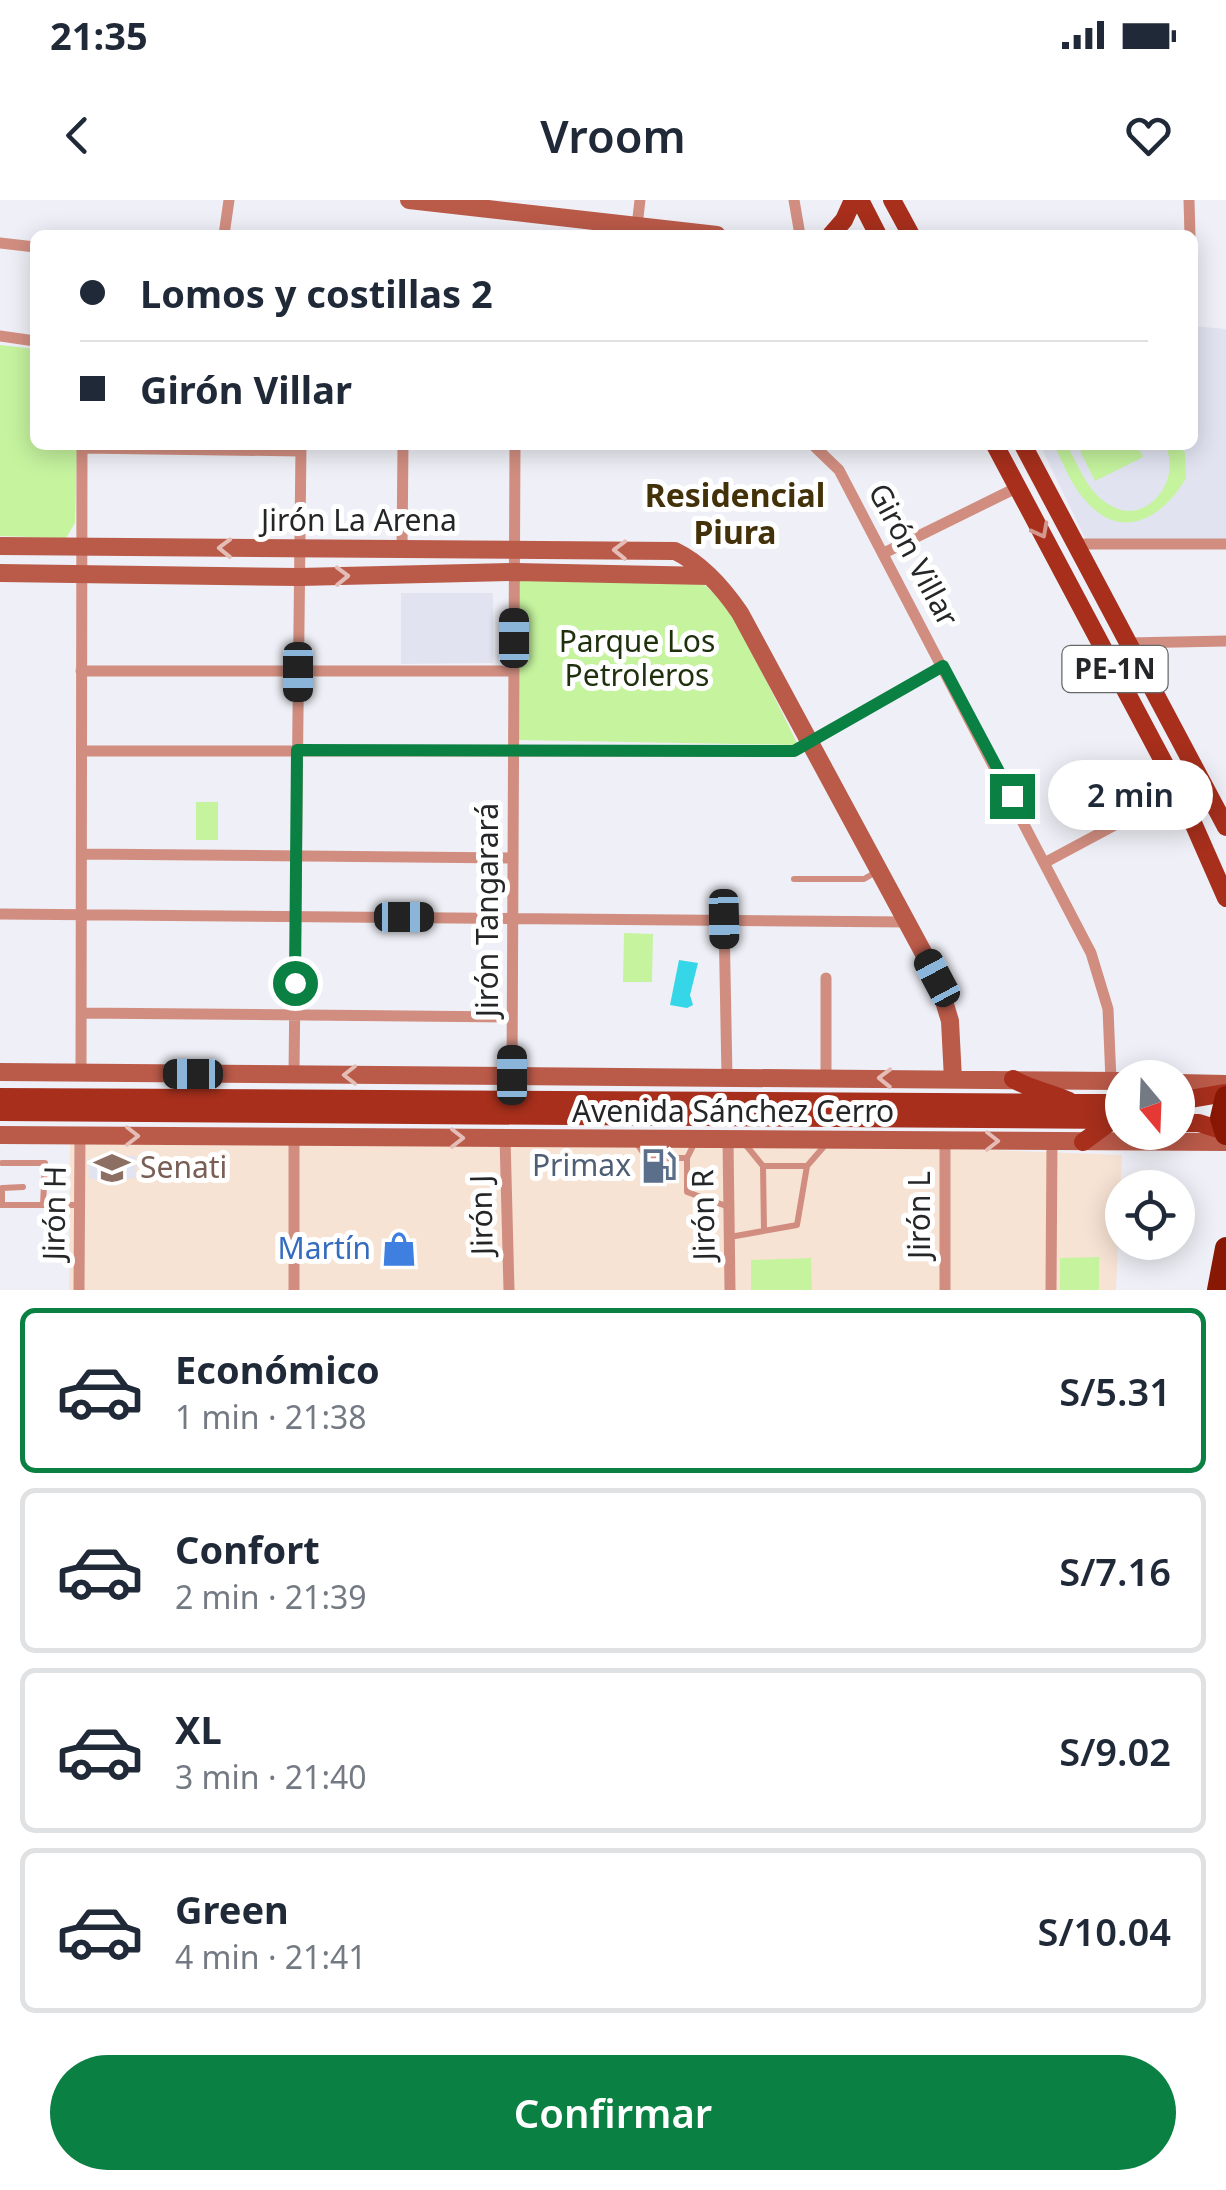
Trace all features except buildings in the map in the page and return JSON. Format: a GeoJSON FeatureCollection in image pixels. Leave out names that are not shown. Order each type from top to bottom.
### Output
{"type":"FeatureCollection","features":[{"type":"Feature","properties":{"kind":"highway"},"geometry":{"type":"LineString","coordinates":[[1225,1136],[1221,1112],[1226,1095]]}},
{"type":"Feature","properties":{"kind":"highway"},"geometry":{"type":"LineString","coordinates":[[1218,1290],[1225,1257]]}},
{"type":"Feature","properties":{"kind":"main road"},"geometry":{"type":"LineString","coordinates":[[409,200],[636,229]]}},
{"type":"Feature","properties":{"kind":"main road"},"geometry":{"type":"LineString","coordinates":[[835,230],[856,200],[875,230]]}},
{"type":"Feature","properties":{"kind":"main road"},"geometry":{"type":"LineString","coordinates":[[892,200],[907,230]]}},
{"type":"Feature","properties":{"kind":"main road","name":"PE-1N"},"geometry":{"type":"LineString","coordinates":[[998,450],[1179,791],[1226,898]]}},
{"type":"Feature","properties":{"kind":"main road","name":"PE-1N"},"geometry":{"type":"LineString","coordinates":[[1026,450],[1226,828]]}},
{"type":"Feature","properties":{"kind":"main road","name":"Jirón La Arena"},"geometry":{"type":"LineString","coordinates":[[0,546],[675,551],[690,558],[726,592],[740,613],[907,922],[946,1000],[953,1079]]}},
{"type":"Feature","properties":{"kind":"main road","name":"Jirón La Arena"},"geometry":{"type":"LineString","coordinates":[[0,573],[299,577],[515,572],[709,576]]}},
{"type":"Feature","properties":{"kind":"main road","name":"Avenida Sánchez Cerro"},"geometry":{"type":"LineString","coordinates":[[0,1072],[1105,1081]]}},
{"type":"Feature","properties":{"kind":"main road"},"geometry":{"type":"LineString","coordinates":[[1014,1079],[1030,1090],[1046,1090],[1074,1103]]}},
{"type":"Feature","properties":{"kind":"main road"},"geometry":{"type":"LineString","coordinates":[[1195,1083],[1226,1084]]}},
{"type":"Feature","properties":{"kind":"main road"},"geometry":{"type":"LineString","coordinates":[[1195,1100],[1226,1095]]}},
{"type":"Feature","properties":{"kind":"main road","name":"Avenida Sánchez Cerro"},"geometry":{"type":"LineString","coordinates":[[0,1097],[1105,1103]]}},
{"type":"Feature","properties":{"kind":"main road","name":"Avenida Sánchez Cerro"},"geometry":{"type":"LineString","coordinates":[[0,1112],[1105,1120]]}},
{"type":"Feature","properties":{"kind":"main road"},"geometry":{"type":"LineString","coordinates":[[1195,1123],[1225,1136]]}},
{"type":"Feature","properties":{"kind":"main road"},"geometry":{"type":"LineString","coordinates":[[1082,1142],[1105,1128]]}},
{"type":"Feature","properties":{"kind":"main road","name":"Avenida Sánchez Cerro"},"geometry":{"type":"LineString","coordinates":[[0,1135],[1052,1142],[1225,1136]]}},
{"type":"Feature","properties":{"kind":"street"},"geometry":{"type":"LineString","coordinates":[[225,230],[229,200]]}},
{"type":"Feature","properties":{"kind":"street"},"geometry":{"type":"LineString","coordinates":[[636,229],[640,200]]}},
{"type":"Feature","properties":{"kind":"street"},"geometry":{"type":"LineString","coordinates":[[794,200],[799,230]]}},
{"type":"Feature","properties":{"kind":"street"},"geometry":{"type":"LineString","coordinates":[[1189,200],[1190,230]]}},
{"type":"Feature","properties":{"kind":"street"},"geometry":{"type":"LineString","coordinates":[[0,243],[30,246]]}},
{"type":"Feature","properties":{"kind":"street"},"geometry":{"type":"LineString","coordinates":[[0,336],[30,340]]}},
{"type":"Feature","properties":{"kind":"street"},"geometry":{"type":"LineString","coordinates":[[81,1073],[82,450]]}},
{"type":"Feature","properties":{"kind":"street"},"geometry":{"type":"LineString","coordinates":[[294,1074],[300,450]]}},
{"type":"Feature","properties":{"kind":"street"},"geometry":{"type":"LineString","coordinates":[[402,550],[403,450]]}},
{"type":"Feature","properties":{"kind":"street","name":"Jirón Tangarará"},"geometry":{"type":"LineString","coordinates":[[512,1075],[516,450]]}},
{"type":"Feature","properties":{"kind":"street","name":"Girón Villar"},"geometry":{"type":"LineString","coordinates":[[819,450],[840,470],[1046,862],[1102,981],[1114,1060]]}},
{"type":"Feature","properties":{"kind":"street"},"geometry":{"type":"LineString","coordinates":[[884,553],[1018,487]]}},
{"type":"Feature","properties":{"kind":"street"},"geometry":{"type":"LineString","coordinates":[[1076,544],[1226,544]]}},
{"type":"Feature","properties":{"kind":"street"},"geometry":{"type":"LineString","coordinates":[[1128,643],[1226,641]]}},
{"type":"Feature","properties":{"kind":"street"},"geometry":{"type":"LineString","coordinates":[[82,751],[794,751],[943,666]]}},
{"type":"Feature","properties":{"kind":"street"},"geometry":{"type":"LineString","coordinates":[[81,672],[514,671]]}},
{"type":"Feature","properties":{"kind":"street"},"geometry":{"type":"LineString","coordinates":[[1046,862],[1201,779]]}},
{"type":"Feature","properties":{"kind":"street"},"geometry":{"type":"LineString","coordinates":[[82,854],[513,858]]}},
{"type":"Feature","properties":{"kind":"street"},"geometry":{"type":"LineString","coordinates":[[0,914],[907,922]]}},
{"type":"Feature","properties":{"kind":"street"},"geometry":{"type":"LineString","coordinates":[[724,919],[727,1077]]}},
{"type":"Feature","properties":{"kind":"street"},"geometry":{"type":"LineString","coordinates":[[826,978],[826,1078]]}},
{"type":"Feature","properties":{"kind":"street"},"geometry":{"type":"LineString","coordinates":[[81,1013],[512,1017]]}},
{"type":"Feature","properties":{"kind":"street","name":"Jirón H"},"geometry":{"type":"LineString","coordinates":[[79,1290],[80,1136]]}},
{"type":"Feature","properties":{"kind":"street"},"geometry":{"type":"LineString","coordinates":[[294,1137],[294,1290]]}},
{"type":"Feature","properties":{"kind":"street","name":"Jirón J"},"geometry":{"type":"LineString","coordinates":[[505,1138],[509,1290]]}},
{"type":"Feature","properties":{"kind":"street","name":"Jirón R"},"geometry":{"type":"LineString","coordinates":[[730,1290],[734,1140]]}},
{"type":"Feature","properties":{"kind":"street","name":"Jirón L"},"geometry":{"type":"LineString","coordinates":[[945,1141],[945,1290]]}},
{"type":"Feature","properties":{"kind":"street"},"geometry":{"type":"LineString","coordinates":[[1051,1290],[1052,1142]]}},
{"type":"Feature","properties":{"kind":"lane"},"geometry":{"type":"LineString","coordinates":[[794,878],[864,878],[879,870]]}},
{"type":"Feature","properties":{"kind":"lane"},"geometry":{"type":"LineString","coordinates":[[633,1139],[647,1158],[687,1158]]}},
{"type":"Feature","properties":{"kind":"lane"},"geometry":{"type":"LineString","coordinates":[[696,1140],[687,1158],[687,1192],[730,1207]]}},
{"type":"Feature","properties":{"kind":"lane"},"geometry":{"type":"LineString","coordinates":[[734,1140],[763,1166],[807,1166]]}},
{"type":"Feature","properties":{"kind":"lane"},"geometry":{"type":"LineString","coordinates":[[730,1237],[796,1225],[807,1166],[830,1140]]}},
{"type":"Feature","properties":{"kind":"lane"},"geometry":{"type":"LineString","coordinates":[[2,1163],[45,1163],[43,1206]]}},
{"type":"Feature","properties":{"kind":"lane"},"geometry":{"type":"LineString","coordinates":[[763,1166],[764,1230]]}},
{"type":"Feature","properties":{"kind":"lane"},"geometry":{"type":"LineString","coordinates":[[23,1187],[2,1188],[1,1205],[81,1206]]}},
{"type":"Feature","properties":{"kind":"shaded area"},"geometry":{"type":"Polygon","coordinates":[[[1198,326],[1226,329],[1226,539],[1086,540],[1042,450],[1198,450],[1198,326]]]}},
{"type":"Feature","properties":{"kind":"shaded area"},"geometry":{"type":"Polygon","coordinates":[[[401,593],[493,593],[493,663],[401,664],[401,593]]]}},
{"type":"Feature","properties":{"kind":"shaded area"},"geometry":{"type":"Polygon","coordinates":[[[70,1140],[936,1148],[1122,1155],[1121,1170],[1105,1170],[1105,1260],[1117,1260],[1116,1290],[69,1290],[70,1140]]]}},
{"type":"Feature","properties":{"kind":"shaded area","name":"Senati"},"geometry":{"type":"Polygon","coordinates":[[[135,1156],[136,1178],[89,1179],[88,1159],[135,1156]]]}},
{"type":"Feature","properties":{"kind":"green space"},"geometry":{"type":"Polygon","coordinates":[[[0,345],[30,348],[30,450],[77,450],[75,523],[66,538],[0,536],[0,345]]]}},
{"type":"Feature","properties":{"kind":"green space"},"geometry":{"type":"Polygon","coordinates":[[[1056,450],[1070,450],[1094,492],[1108,504],[1135,510],[1147,506],[1165,486],[1169,472],[1166,450],[1185,453],[1186,478],[1177,492],[1153,514],[1140,520],[1113,520],[1099,513],[1080,494],[1056,450]]]}},
{"type":"Feature","properties":{"kind":"green space"},"geometry":{"type":"Polygon","coordinates":[[[1140,450],[1143,457],[1095,481],[1080,451],[1140,450]]]}},
{"type":"Feature","properties":{"kind":"green space","name":"Parque Los Petroleros"},"geometry":{"type":"Polygon","coordinates":[[[520,575],[671,576],[706,586],[732,611],[798,745],[518,740],[520,575]]]}},
{"type":"Feature","properties":{"kind":"green space"},"geometry":{"type":"Polygon","coordinates":[[[196,802],[218,802],[218,840],[196,840],[196,802]]]}},
{"type":"Feature","properties":{"kind":"green space"},"geometry":{"type":"Polygon","coordinates":[[[624,933],[653,934],[652,982],[623,982],[624,933]]]}},
{"type":"Feature","properties":{"kind":"green space"},"geometry":{"type":"Polygon","coordinates":[[[1099,1257],[1099,1290],[1060,1290],[1060,1258],[1099,1257]]]}},
{"type":"Feature","properties":{"kind":"green space"},"geometry":{"type":"Polygon","coordinates":[[[811,1258],[812,1290],[751,1290],[751,1260],[811,1258]]]}},
{"type":"Feature","properties":{"kind":"water"},"geometry":{"type":"Polygon","coordinates":[[[679,960],[698,963],[690,995],[693,1005],[687,1008],[670,1005],[679,960]]]}},
{"type":"Feature","properties":{"kind":"place","name":"Primax"},"geometry":{"type":"Point","coordinates":[659,1166]}},
{"type":"Feature","properties":{"kind":"place","name":"Senati"},"geometry":{"type":"Point","coordinates":[112,1168]}},
{"type":"Feature","properties":{"kind":"place","name":"Martín"},"geometry":{"type":"Point","coordinates":[399,1249]}},
{"type":"Feature","properties":{"kind":"district","name":"Residencial Piura"},"geometry":{"type":"Point","coordinates":[735,514]}},
{"type":"Feature","properties":{"kind":"route"},"geometry":{"type":"LineString","coordinates":[[295,983],[297,750],[794,751],[943,666],[1012,796]]}}]}
